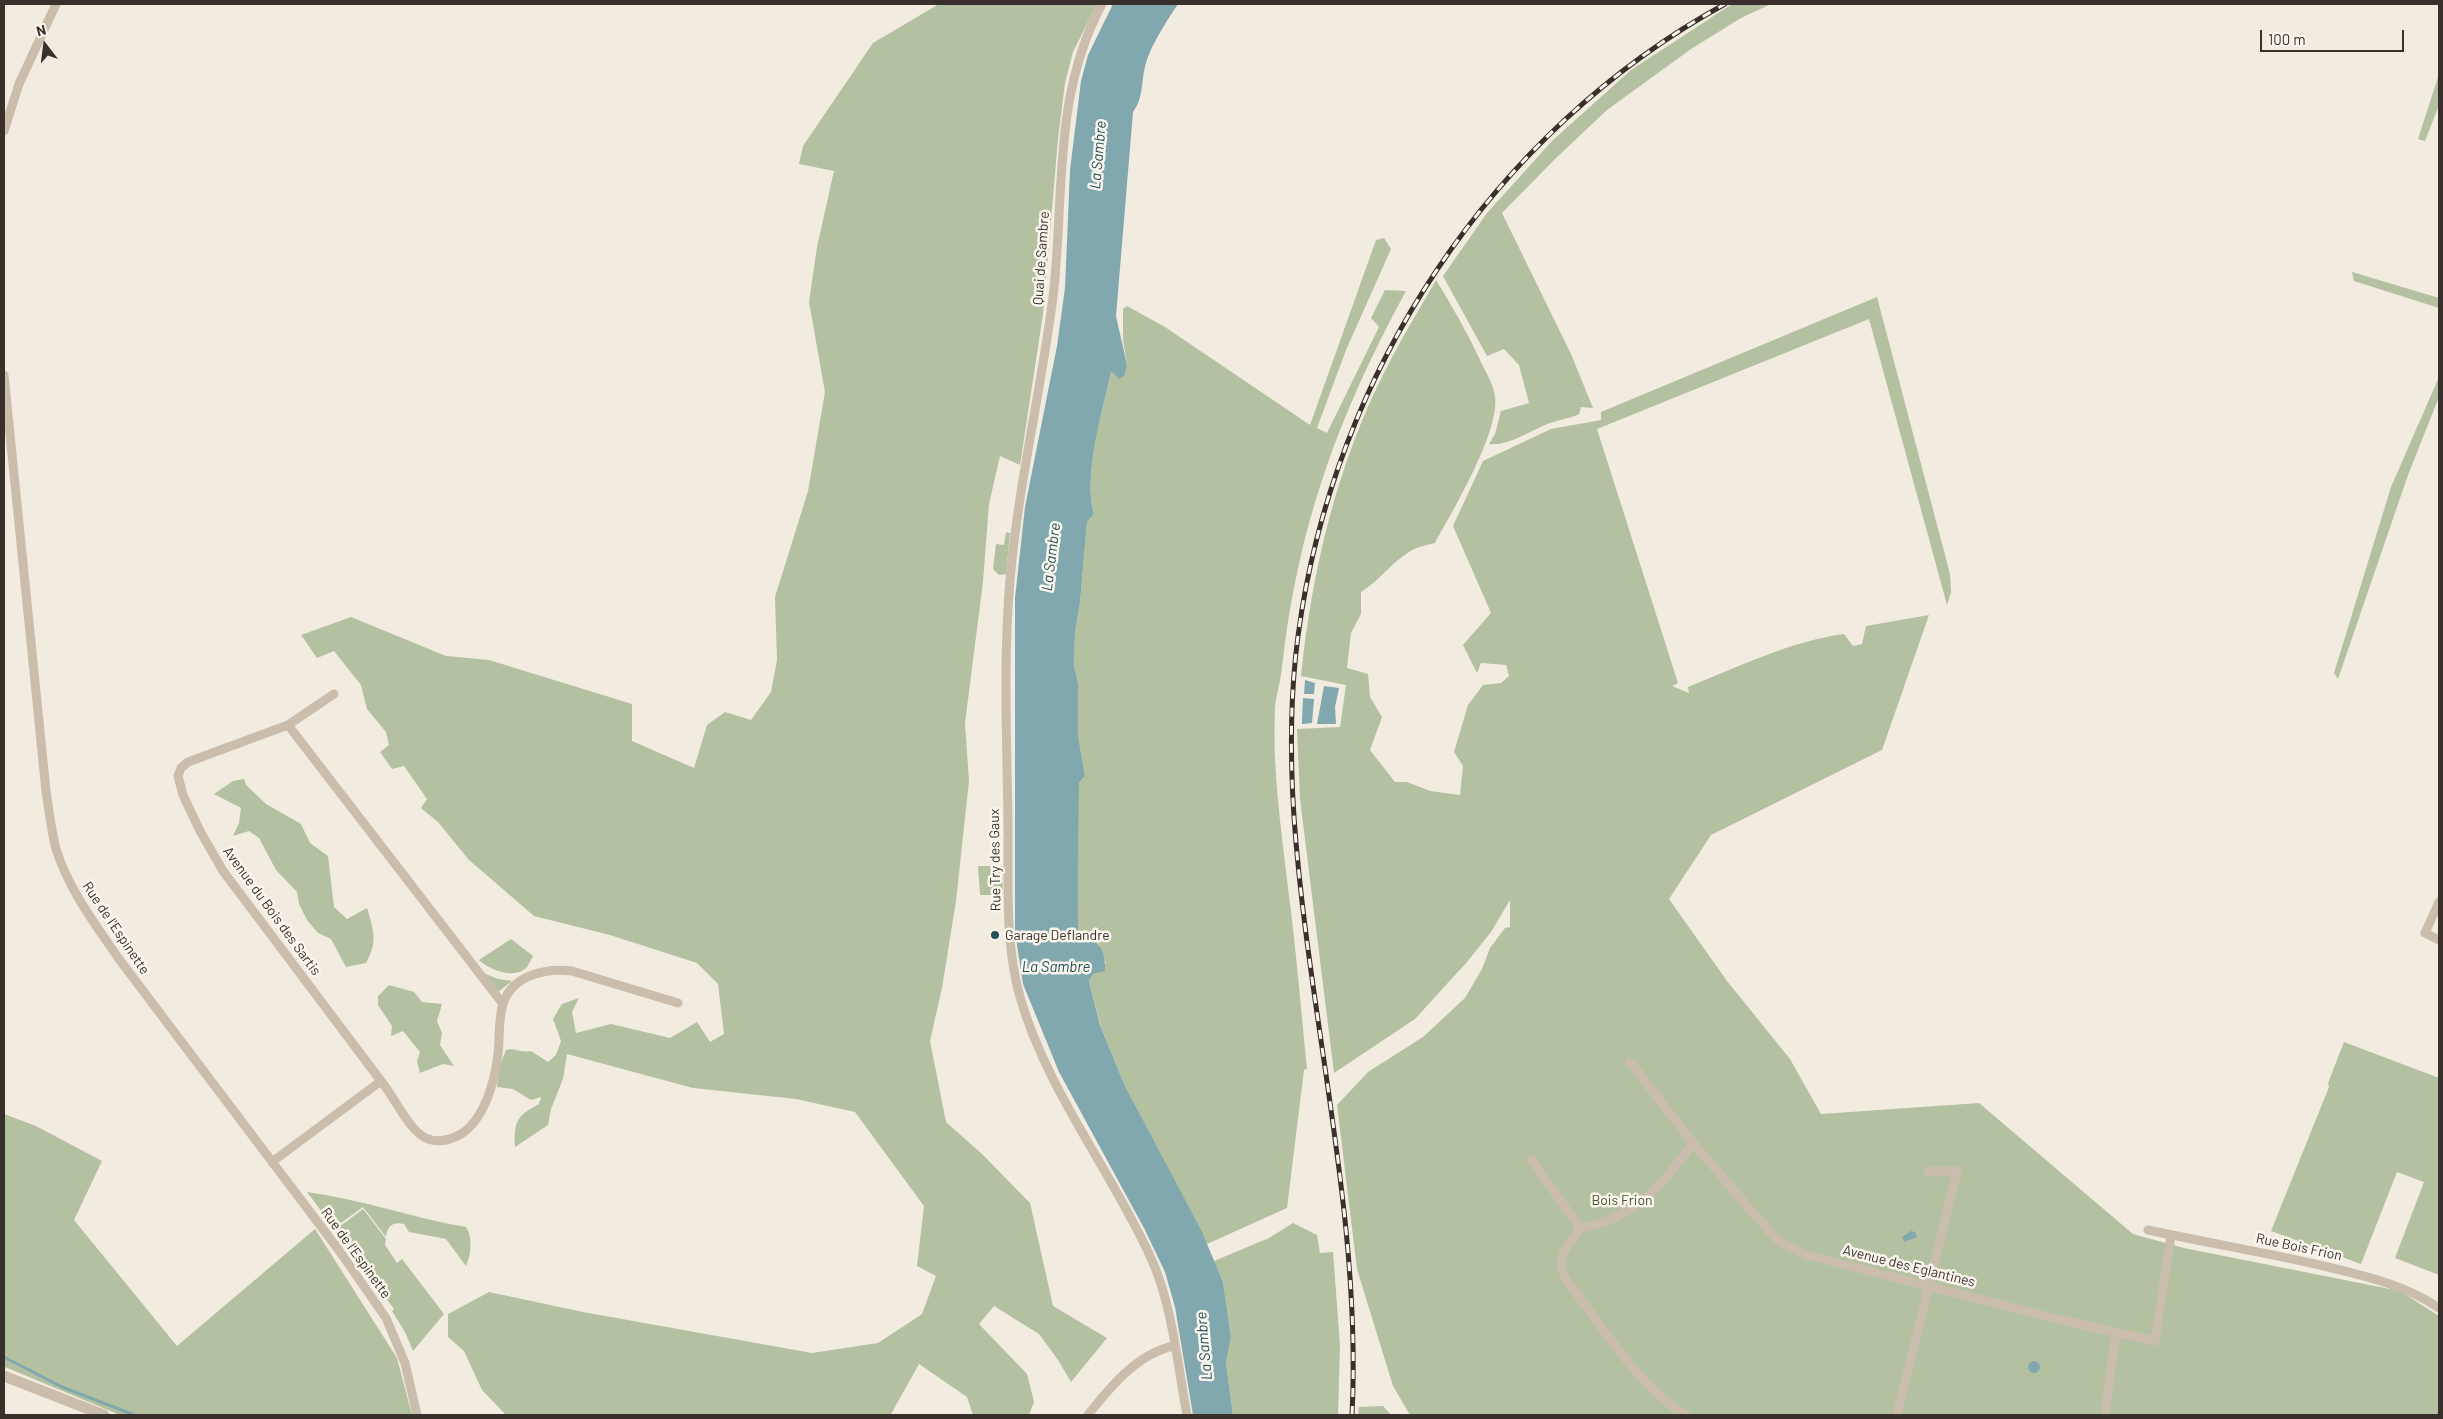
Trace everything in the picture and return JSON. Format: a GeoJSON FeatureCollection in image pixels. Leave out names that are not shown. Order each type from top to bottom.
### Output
{"type":"FeatureCollection","features":[{"type":"Feature","properties":{"kind":"street"},"geometry":{"type":"LineString","coordinates":[[4,131],[22,77],[56,4]]}},
{"type":"Feature","properties":{"kind":"street","name":"Quai de Sambre"},"geometry":{"type":"LineString","coordinates":[[1016,518],[1050,324],[1059,189],[1071,85],[1088,28],[1102,4]]}},
{"type":"Feature","properties":{"kind":"street","name":"Rue de l'Espinette"},"geometry":{"type":"LineString","coordinates":[[4,374],[40,735],[56,847],[69,882],[88,915],[338,1249],[386,1318],[404,1364],[417,1415]]}},
{"type":"Feature","properties":{"kind":"street","name":"Rue Try des Gaux"},"geometry":{"type":"LineString","coordinates":[[1016,518],[1010,583],[1008,637],[1009,931],[1014,973],[1029,1023],[1050,1069],[1151,1259],[1163,1293],[1187,1415]]}},
{"type":"Feature","properties":{"kind":"street","name":"Avenue du Bois des Sartis"},"geometry":{"type":"LineString","coordinates":[[334,694],[288,725],[188,762],[181,768],[178,776],[187,806],[224,871],[414,1128],[428,1139],[444,1140],[467,1130],[481,1110],[492,1082],[498,1056],[503,1004]]}},
{"type":"Feature","properties":{"kind":"street"},"geometry":{"type":"LineString","coordinates":[[288,725],[503,1004],[516,985],[536,972],[558,970],[602,979],[678,1003]]}},
{"type":"Feature","properties":{"kind":"street"},"geometry":{"type":"LineString","coordinates":[[2439,902],[2425,933],[2439,940]]}},
{"type":"Feature","properties":{"kind":"street","name":"Avenue des Eglantines"},"geometry":{"type":"LineString","coordinates":[[1630,1062],[1693,1143],[1769,1231],[1792,1249],[1929,1286],[2156,1342],[2171,1235]]}},
{"type":"Feature","properties":{"kind":"street"},"geometry":{"type":"LineString","coordinates":[[272,1162],[381,1081]]}},
{"type":"Feature","properties":{"kind":"street"},"geometry":{"type":"LineString","coordinates":[[1687,1415],[1669,1404],[1636,1370],[1564,1278],[1560,1267],[1560,1257],[1580,1228],[1614,1219],[1641,1202],[1665,1180],[1693,1143]]}},
{"type":"Feature","properties":{"kind":"street"},"geometry":{"type":"LineString","coordinates":[[1531,1160],[1580,1228]]}},
{"type":"Feature","properties":{"kind":"street"},"geometry":{"type":"LineString","coordinates":[[1897,1415],[1957,1171],[1928,1171]]}},
{"type":"Feature","properties":{"kind":"street","name":"Rue Bois Frion"},"geometry":{"type":"LineString","coordinates":[[2148,1230],[2308,1262],[2380,1280],[2413,1293],[2439,1308]]}},
{"type":"Feature","properties":{"kind":"street"},"geometry":{"type":"LineString","coordinates":[[2105,1415],[2116,1332]]}},
{"type":"Feature","properties":{"kind":"street"},"geometry":{"type":"LineString","coordinates":[[1088,1415],[1125,1374],[1146,1356],[1174,1346]]}},
{"type":"Feature","properties":{"kind":"street"},"geometry":{"type":"LineString","coordinates":[[4,1376],[104,1415]]}},
{"type":"Feature","properties":{"kind":"green space"},"geometry":{"type":"Polygon","coordinates":[[[939,4],[1097,4],[1073,52],[1065,83],[1058,139],[1043,314],[1020,465],[1000,456],[989,504],[983,582],[965,723],[969,781],[956,901],[942,988],[930,1041],[946,1122],[982,1154],[1030,1203],[1053,1306],[1107,1338],[1071,1382],[1039,1334],[994,1306],[979,1324],[1027,1374],[1034,1402],[1029,1415],[973,1415],[967,1397],[919,1364],[891,1414],[893,1415],[506,1415],[482,1390],[464,1351],[448,1337],[448,1314],[489,1292],[583,1312],[812,1353],[878,1343],[922,1314],[936,1276],[917,1266],[924,1206],[855,1112],[796,1099],[693,1088],[567,1054],[563,1079],[551,1109],[548,1125],[515,1147],[515,1131],[518,1121],[525,1112],[539,1104],[541,1097],[531,1100],[513,1089],[497,1087],[499,1068],[506,1050],[509,1049],[531,1051],[548,1062],[556,1055],[561,1041],[553,1019],[562,1004],[579,998],[572,1012],[576,1033],[611,1024],[670,1038],[697,1022],[710,1042],[724,1034],[718,984],[697,963],[610,935],[534,916],[469,860],[438,822],[421,808],[427,799],[404,766],[392,769],[380,752],[389,745],[386,732],[367,709],[361,685],[334,651],[317,658],[301,635],[351,617],[446,656],[489,660],[632,704],[632,741],[694,768],[707,725],[725,712],[751,720],[771,692],[777,660],[775,597],[808,491],[825,392],[809,302],[817,247],[834,171],[799,164],[803,146],[873,43],[939,4]]]}},
{"type":"Feature","properties":{"kind":"green space"},"geometry":{"type":"Polygon","coordinates":[[[1732,4],[1771,4],[1741,18],[1691,49],[1607,110],[1502,213],[1571,354],[1593,408],[1581,407],[1579,414],[1575,416],[1549,423],[1511,441],[1489,444],[1495,434],[1501,411],[1529,403],[1519,365],[1504,349],[1487,356],[1443,276],[1487,213],[1553,140],[1631,70],[1732,4]]]}},
{"type":"Feature","properties":{"kind":"green space"},"geometry":{"type":"Polygon","coordinates":[[[2439,74],[2439,105],[2425,141],[2418,139],[2439,74]]]}},
{"type":"Feature","properties":{"kind":"green space"},"geometry":{"type":"Polygon","coordinates":[[[1384,238],[1391,249],[1346,350],[1317,428],[1327,433],[1379,327],[1371,318],[1385,290],[1406,291],[1360,383],[1341,427],[1310,519],[1289,615],[1275,707],[1274,730],[1278,798],[1307,1069],[1304,1070],[1287,1208],[1207,1244],[1125,1086],[1101,1027],[1089,981],[1093,974],[1106,963],[1098,943],[1080,940],[1078,928],[1079,783],[1085,776],[1078,735],[1078,683],[1074,665],[1075,633],[1080,603],[1087,522],[1094,514],[1091,498],[1091,481],[1095,443],[1111,372],[1127,365],[1123,340],[1123,309],[1127,306],[1165,327],[1310,425],[1376,240],[1384,238]]]}},
{"type":"Feature","properties":{"kind":"green space"},"geometry":{"type":"Polygon","coordinates":[[[2352,272],[2439,298],[2439,308],[2354,281],[2352,272]]]}},
{"type":"Feature","properties":{"kind":"green space","name":"Bois Frion"},"geometry":{"type":"Polygon","coordinates":[[[1436,280],[1465,329],[1491,382],[1495,396],[1495,411],[1483,450],[1474,471],[1435,543],[1418,547],[1409,552],[1361,592],[1361,614],[1351,633],[1347,668],[1368,674],[1370,697],[1382,717],[1370,750],[1395,782],[1407,782],[1430,791],[1460,795],[1463,766],[1454,752],[1468,705],[1483,685],[1501,683],[1509,676],[1506,665],[1481,663],[1477,673],[1463,645],[1491,613],[1453,526],[1483,461],[1551,429],[1601,420],[1601,412],[1877,297],[1950,574],[1951,592],[1947,605],[1869,319],[1597,429],[1678,683],[1672,686],[1689,693],[1688,687],[1745,663],[1804,642],[1844,634],[1853,646],[1862,644],[1866,626],[1929,615],[1882,750],[1711,835],[1669,899],[1727,981],[1790,1059],[1821,1114],[1979,1103],[2133,1234],[2184,1248],[2400,1291],[2439,1316],[2439,1415],[1410,1415],[1393,1386],[1357,1269],[1337,1105],[1368,1072],[1423,1037],[1465,998],[1482,969],[1490,948],[1505,928],[1510,927],[1510,900],[1491,932],[1467,962],[1415,1019],[1334,1073],[1300,799],[1297,729],[1340,727],[1346,685],[1301,676],[1312,597],[1320,557],[1340,480],[1369,405],[1392,358],[1436,280]]]}},
{"type":"Feature","properties":{"kind":"green space"},"geometry":{"type":"Polygon","coordinates":[[[2439,377],[2439,397],[2408,475],[2338,679],[2334,673],[2391,487],[2439,377]]]}},
{"type":"Feature","properties":{"kind":"green space"},"geometry":{"type":"Polygon","coordinates":[[[1006,532],[1010,533],[1006,574],[999,575],[993,569],[996,544],[1004,545],[1006,532]]]}},
{"type":"Feature","properties":{"kind":"green space"},"geometry":{"type":"Polygon","coordinates":[[[244,779],[246,785],[266,804],[301,824],[310,843],[328,856],[334,907],[347,919],[367,908],[374,936],[370,955],[366,963],[346,967],[331,939],[318,933],[307,920],[299,904],[297,892],[276,870],[259,838],[249,831],[233,836],[239,823],[241,808],[214,794],[233,781],[244,779]]]}},
{"type":"Feature","properties":{"kind":"green space"},"geometry":{"type":"Polygon","coordinates":[[[978,866],[1002,866],[1003,895],[980,895],[978,866]]]}},
{"type":"Feature","properties":{"kind":"green space"},"geometry":{"type":"Polygon","coordinates":[[[511,939],[533,956],[527,967],[522,971],[516,973],[502,972],[483,964],[479,960],[511,939]]]}},
{"type":"Feature","properties":{"kind":"green space"},"geometry":{"type":"Polygon","coordinates":[[[481,972],[498,979],[512,981],[498,992],[481,972]]]}},
{"type":"Feature","properties":{"kind":"green space"},"geometry":{"type":"Polygon","coordinates":[[[389,985],[414,992],[422,1002],[442,1004],[437,1021],[442,1033],[440,1045],[454,1066],[443,1064],[420,1073],[417,1062],[420,1052],[403,1031],[391,1036],[392,1026],[378,1005],[378,996],[389,985]]]}},
{"type":"Feature","properties":{"kind":"green space"},"geometry":{"type":"Polygon","coordinates":[[[2344,1042],[2439,1078],[2439,1275],[2395,1258],[2424,1182],[2397,1172],[2361,1264],[2271,1231],[2329,1087],[2328,1083],[2344,1042]]]}},
{"type":"Feature","properties":{"kind":"green space"},"geometry":{"type":"Polygon","coordinates":[[[4,1114],[36,1126],[102,1161],[74,1220],[177,1346],[315,1229],[397,1358],[412,1415],[120,1415],[5,1367],[4,1114]]]}},
{"type":"Feature","properties":{"kind":"green space"},"geometry":{"type":"Polygon","coordinates":[[[307,1192],[347,1199],[466,1227],[470,1236],[470,1246],[466,1266],[446,1239],[409,1232],[404,1224],[400,1223],[389,1227],[386,1237],[363,1207],[334,1228],[307,1192]]]}},
{"type":"Feature","properties":{"kind":"green space"},"geometry":{"type":"Polygon","coordinates":[[[363,1209],[386,1239],[385,1245],[397,1263],[402,1259],[444,1314],[413,1351],[405,1332],[392,1311],[394,1309],[335,1230],[363,1209]]]}},
{"type":"Feature","properties":{"kind":"green space"},"geometry":{"type":"Polygon","coordinates":[[[1293,1223],[1317,1235],[1320,1253],[1333,1252],[1340,1345],[1338,1415],[1233,1415],[1226,1363],[1231,1337],[1223,1282],[1214,1261],[1269,1238],[1293,1223]]]}},
{"type":"Feature","properties":{"kind":"green space"},"geometry":{"type":"Polygon","coordinates":[[[1383,1406],[1391,1415],[1358,1415],[1359,1407],[1383,1406]]]}},
{"type":"Feature","properties":{"kind":"water","name":"La Sambre"},"geometry":{"type":"Polygon","coordinates":[[[1113,4],[1178,4],[1160,32],[1148,56],[1139,101],[1133,112],[1116,316],[1127,365],[1124,376],[1119,379],[1111,372],[1092,463],[1091,498],[1094,514],[1087,522],[1080,603],[1075,633],[1074,665],[1078,683],[1078,735],[1085,776],[1079,783],[1078,928],[1080,940],[1089,939],[1096,942],[1101,949],[1105,962],[1105,971],[1093,974],[1089,981],[1100,1025],[1125,1086],[1202,1232],[1223,1282],[1231,1337],[1226,1363],[1233,1415],[1193,1415],[1175,1307],[1165,1272],[1144,1228],[1059,1072],[1023,984],[1015,932],[1015,598],[1025,507],[1057,346],[1065,288],[1070,170],[1081,81],[1088,55],[1113,4]]]}},
{"type":"Feature","properties":{"kind":"water"},"geometry":{"type":"Polygon","coordinates":[[[1305,680],[1315,683],[1314,694],[1304,694],[1305,680]]]}},
{"type":"Feature","properties":{"kind":"water"},"geometry":{"type":"Polygon","coordinates":[[[1324,686],[1339,688],[1335,707],[1336,724],[1317,724],[1324,686]]]}},
{"type":"Feature","properties":{"kind":"water"},"geometry":{"type":"Polygon","coordinates":[[[1303,698],[1314,699],[1312,723],[1302,724],[1303,698]]]}},
{"type":"Feature","properties":{"kind":"water"},"geometry":{"type":"Polygon","coordinates":[[[1911,1231],[1915,1232],[1917,1237],[1904,1242],[1902,1237],[1911,1231]]]}},
{"type":"Feature","properties":{"kind":"water"},"geometry":{"type":"Polygon","coordinates":[[[2032,1361],[2036,1361],[2040,1367],[2036,1373],[2032,1373],[2028,1369],[2028,1365],[2032,1361]]]}},
{"type":"Feature","properties":{"kind":"waterway"},"geometry":{"type":"LineString","coordinates":[[4,1357],[62,1387],[134,1415]]}},
{"type":"Feature","properties":{"kind":"railway"},"geometry":{"type":"LineString","coordinates":[[1352,1415],[1353,1340],[1349,1265],[1342,1191],[1301,892],[1294,817],[1291,749],[1295,659],[1317,539],[1347,444],[1387,354],[1437,269],[1497,191],[1565,120],[1641,57],[1725,4]]}},
{"type":"Feature","properties":{"kind":"place","name":"Garage Deflandre"},"geometry":{"type":"Point","coordinates":[995,935]}}]}
